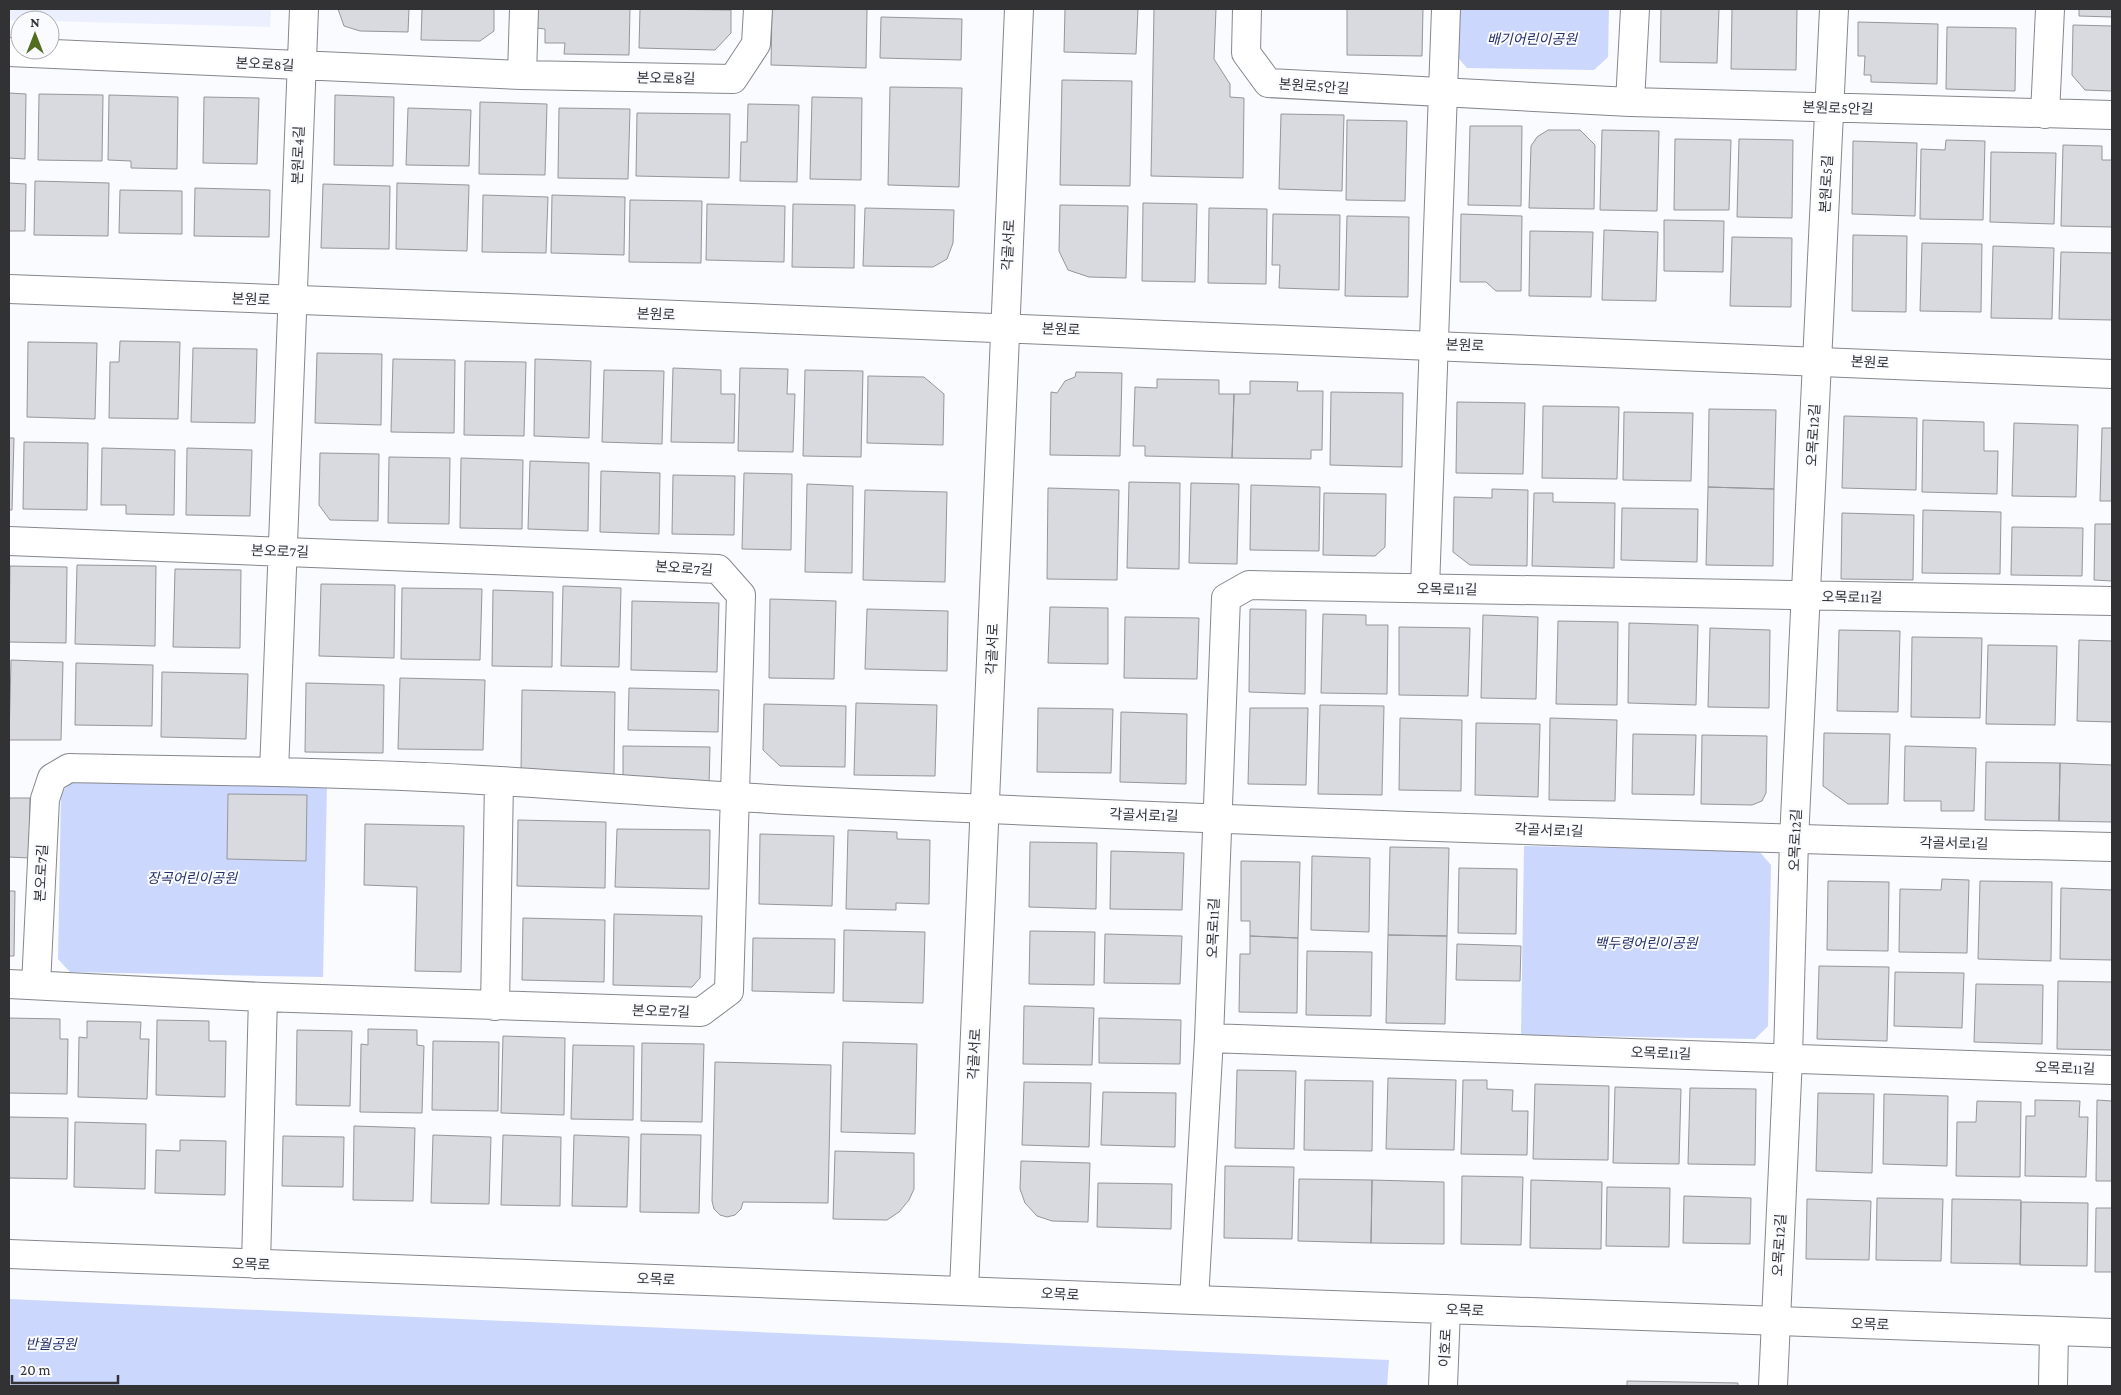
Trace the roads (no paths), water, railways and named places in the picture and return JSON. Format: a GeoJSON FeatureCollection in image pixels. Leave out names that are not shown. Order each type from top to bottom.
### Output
{"type":"FeatureCollection","features":[{"type":"Feature","properties":{"kind":"street","name":"본원로4길"},"geometry":{"type":"LineString","coordinates":[[274,772],[304,9]]}},
{"type":"Feature","properties":{"kind":"street"},"geometry":{"type":"LineString","coordinates":[[522,75],[524,9]]}},
{"type":"Feature","properties":{"kind":"street","name":"본오로8길"},"geometry":{"type":"LineString","coordinates":[[9,52],[522,75],[733,79],[756,44],[758,9]]}},
{"type":"Feature","properties":{"kind":"street","name":"각골서로"},"geometry":{"type":"LineString","coordinates":[[964,1290],[1019,9]]}},
{"type":"Feature","properties":{"kind":"street","name":"본원로5안길"},"geometry":{"type":"LineString","coordinates":[[1247,9],[1246,53],[1268,83],[1442,94],[1630,102],[2112,116]]}},
{"type":"Feature","properties":{"kind":"street"},"geometry":{"type":"LineString","coordinates":[[1425,588],[1446,9]]}},
{"type":"Feature","properties":{"kind":"street"},"geometry":{"type":"LineString","coordinates":[[1630,102],[1635,9]]}},
{"type":"Feature","properties":{"kind":"street","name":"본원로5길"},"geometry":{"type":"LineString","coordinates":[[1817,360],[1834,9]]}},
{"type":"Feature","properties":{"kind":"street"},"geometry":{"type":"LineString","coordinates":[[2045,114],[2050,9]]}},
{"type":"Feature","properties":{"kind":"street","name":"본원로"},"geometry":{"type":"LineString","coordinates":[[9,289],[1005,326],[2112,374]]}},
{"type":"Feature","properties":{"kind":"street","name":"오목로12길"},"geometry":{"type":"LineString","coordinates":[[1775,1321],[1788,1057],[1794,840],[1817,360]]}},
{"type":"Feature","properties":{"kind":"street","name":"본오로7길"},"geometry":{"type":"LineString","coordinates":[[9,541],[718,568],[741,595],[736,798],[728,991],[701,1012],[263,997],[9,984]]}},
{"type":"Feature","properties":{"kind":"street","name":"오목로11길"},"geometry":{"type":"LineString","coordinates":[[1194,1300],[1209,1038],[1226,598],[1248,584],[2112,601]]}},
{"type":"Feature","properties":{"kind":"street","name":"본오로7길"},"geometry":{"type":"LineString","coordinates":[[36,985],[45,799],[52,778],[69,768],[274,772],[498,781],[736,798]]}},
{"type":"Feature","properties":{"kind":"street"},"geometry":{"type":"LineString","coordinates":[[495,1006],[498,781]]}},
{"type":"Feature","properties":{"kind":"street","name":"각골서로1길"},"geometry":{"type":"LineString","coordinates":[[736,798],[1794,840],[2112,847]]}},
{"type":"Feature","properties":{"kind":"street"},"geometry":{"type":"LineString","coordinates":[[256,1264],[263,997]]}},
{"type":"Feature","properties":{"kind":"street","name":"오목로11길"},"geometry":{"type":"LineString","coordinates":[[1209,1038],[1788,1057],[2112,1070]]}},
{"type":"Feature","properties":{"kind":"street","name":"오목로"},"geometry":{"type":"LineString","coordinates":[[9,1254],[1446,1310],[2112,1333]]}},
{"type":"Feature","properties":{"kind":"street","name":"이호로"},"geometry":{"type":"LineString","coordinates":[[1443,1386],[1446,1310]]}},
{"type":"Feature","properties":{"kind":"street"},"geometry":{"type":"LineString","coordinates":[[1773,1386],[1775,1321]]}},
{"type":"Feature","properties":{"kind":"street"},"geometry":{"type":"LineString","coordinates":[[2053,1386],[2054,1331]]}},
{"type":"Feature","properties":{"kind":"park label","name":"배기어린이공원"},"geometry":{"type":"Point","coordinates":[1532,39]}},
{"type":"Feature","properties":{"kind":"park label","name":"장곡어린이공원"},"geometry":{"type":"Point","coordinates":[192,878]}},
{"type":"Feature","properties":{"kind":"park label","name":"백두령어린이공원"},"geometry":{"type":"Point","coordinates":[1646,943]}},
{"type":"Feature","properties":{"kind":"park label","name":"반월공원"},"geometry":{"type":"Point","coordinates":[51,1344]}}]}
